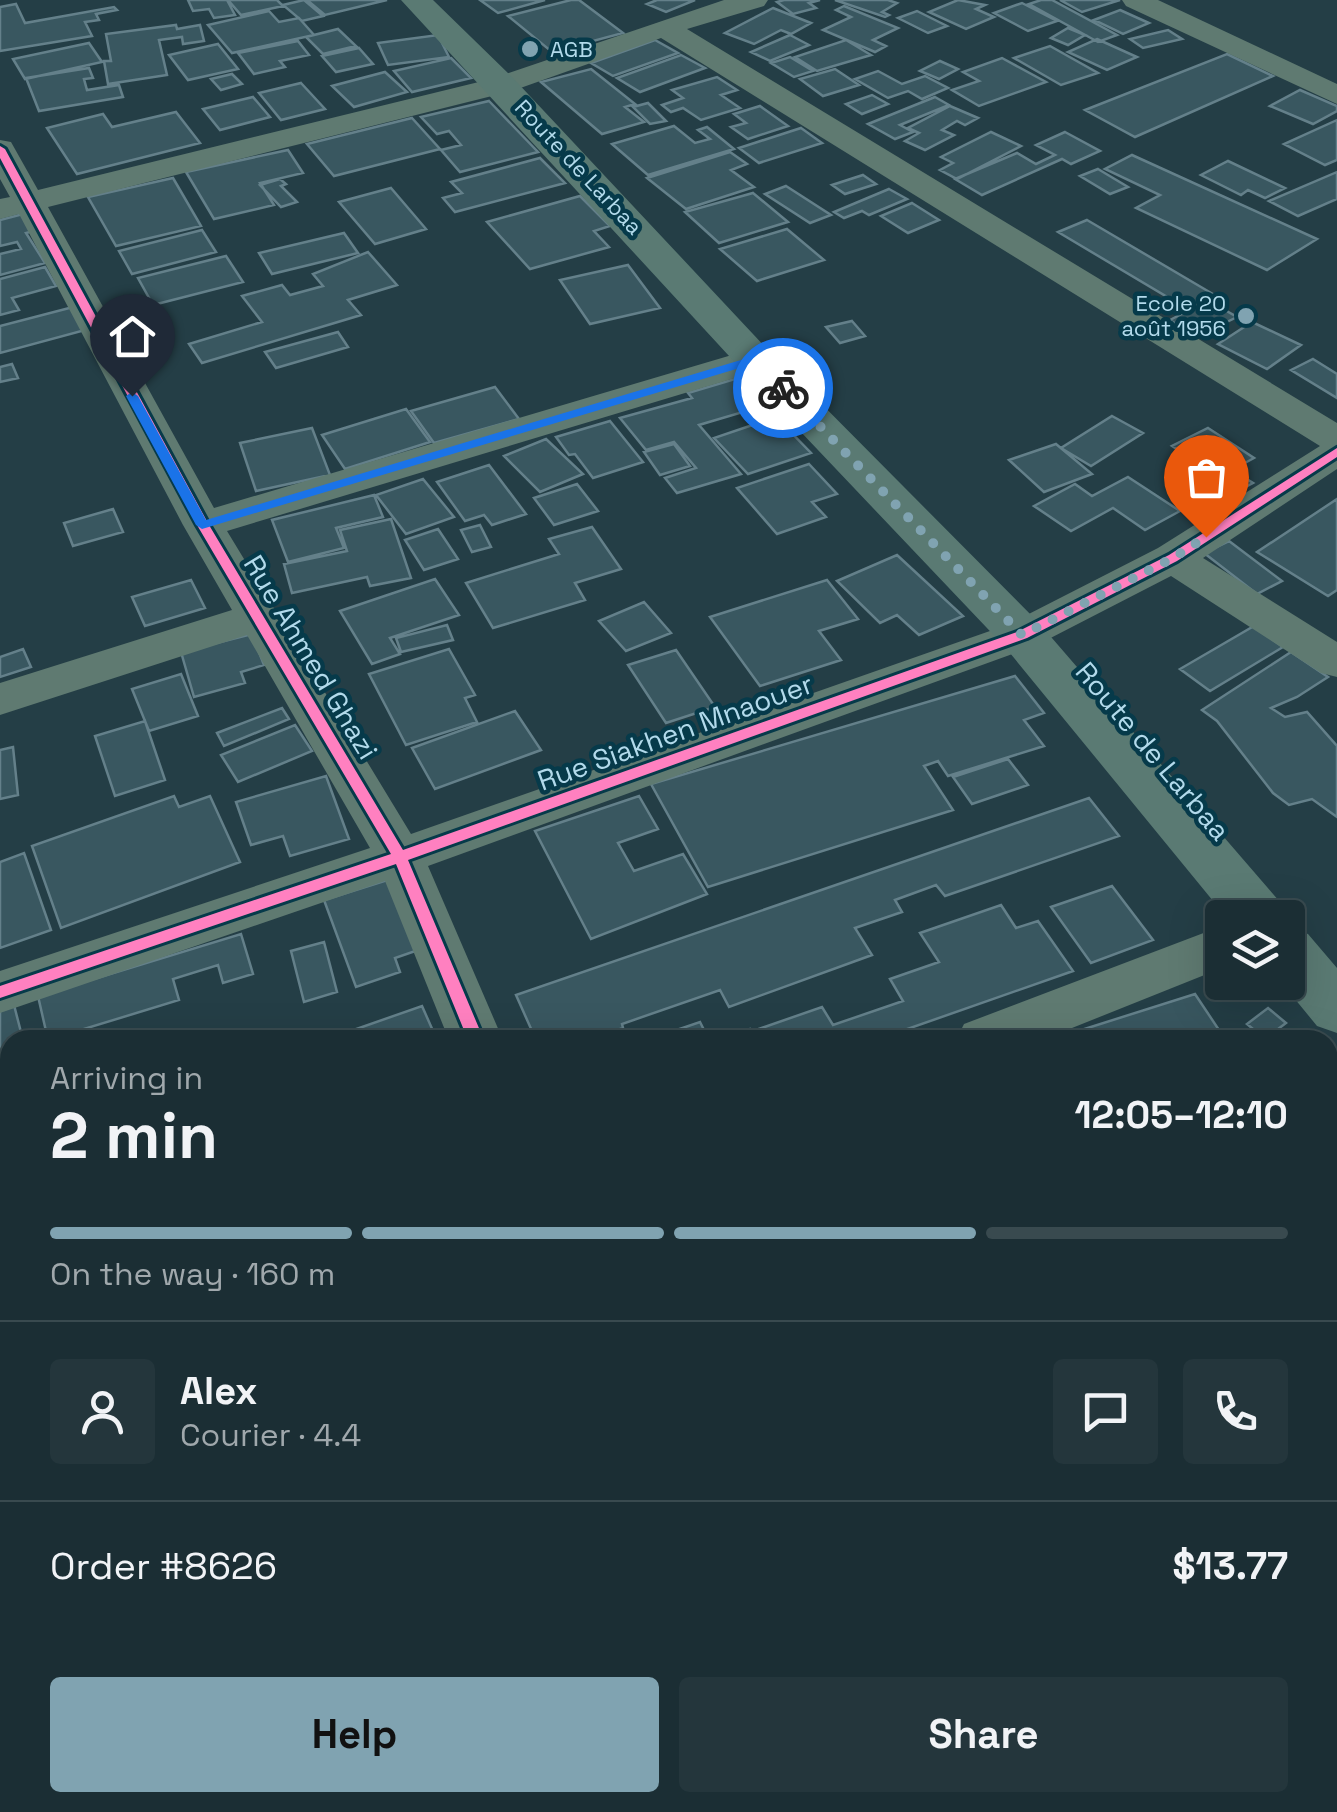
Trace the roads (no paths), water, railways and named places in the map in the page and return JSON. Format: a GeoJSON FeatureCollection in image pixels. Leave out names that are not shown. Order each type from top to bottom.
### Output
{"type":"FeatureCollection","features":[{"type":"Feature","properties":{"kind":"main road","name":"Route de Larbaa"},"geometry":{"type":"LineString","coordinates":[[416,0],[501,85],[755,360],[1022,635],[1245,900]]}},
{"type":"Feature","properties":{"kind":"main road"},"geometry":{"type":"LineString","coordinates":[[1305,970],[1337,1009]]}},
{"type":"Feature","properties":{"kind":"street"},"geometry":{"type":"LineString","coordinates":[[13,206],[501,85],[664,27],[754,0]]}},
{"type":"Feature","properties":{"kind":"street"},"geometry":{"type":"LineString","coordinates":[[1136,0],[1337,95]]}},
{"type":"Feature","properties":{"kind":"street"},"geometry":{"type":"LineString","coordinates":[[664,27],[1337,440]]}},
{"type":"Feature","properties":{"kind":"street","name":"Rue Ahmed Ghazi"},"geometry":{"type":"LineString","coordinates":[[0,150],[13,206],[400,856],[472,1030]]}},
{"type":"Feature","properties":{"kind":"street"},"geometry":{"type":"LineString","coordinates":[[202,525],[755,360]]}},
{"type":"Feature","properties":{"kind":"street","name":"Rue Siakhen Mnaouer"},"geometry":{"type":"LineString","coordinates":[[0,992],[400,856],[1022,635],[1173,558],[1337,452]]}},
{"type":"Feature","properties":{"kind":"street"},"geometry":{"type":"LineString","coordinates":[[1173,558],[1337,662]]}},
{"type":"Feature","properties":{"kind":"street"},"geometry":{"type":"LineString","coordinates":[[0,699],[259,616]]}},
{"type":"Feature","properties":{"kind":"street"},"geometry":{"type":"LineString","coordinates":[[1009,1030],[1205,954]]}},
{"type":"Feature","properties":{"kind":"place","name":"AGB"},"geometry":{"type":"Point","coordinates":[530,49]}},
{"type":"Feature","properties":{"kind":"place","name":"Ecole 20 août 1956"},"geometry":{"type":"Point","coordinates":[1246,316]}}]}
